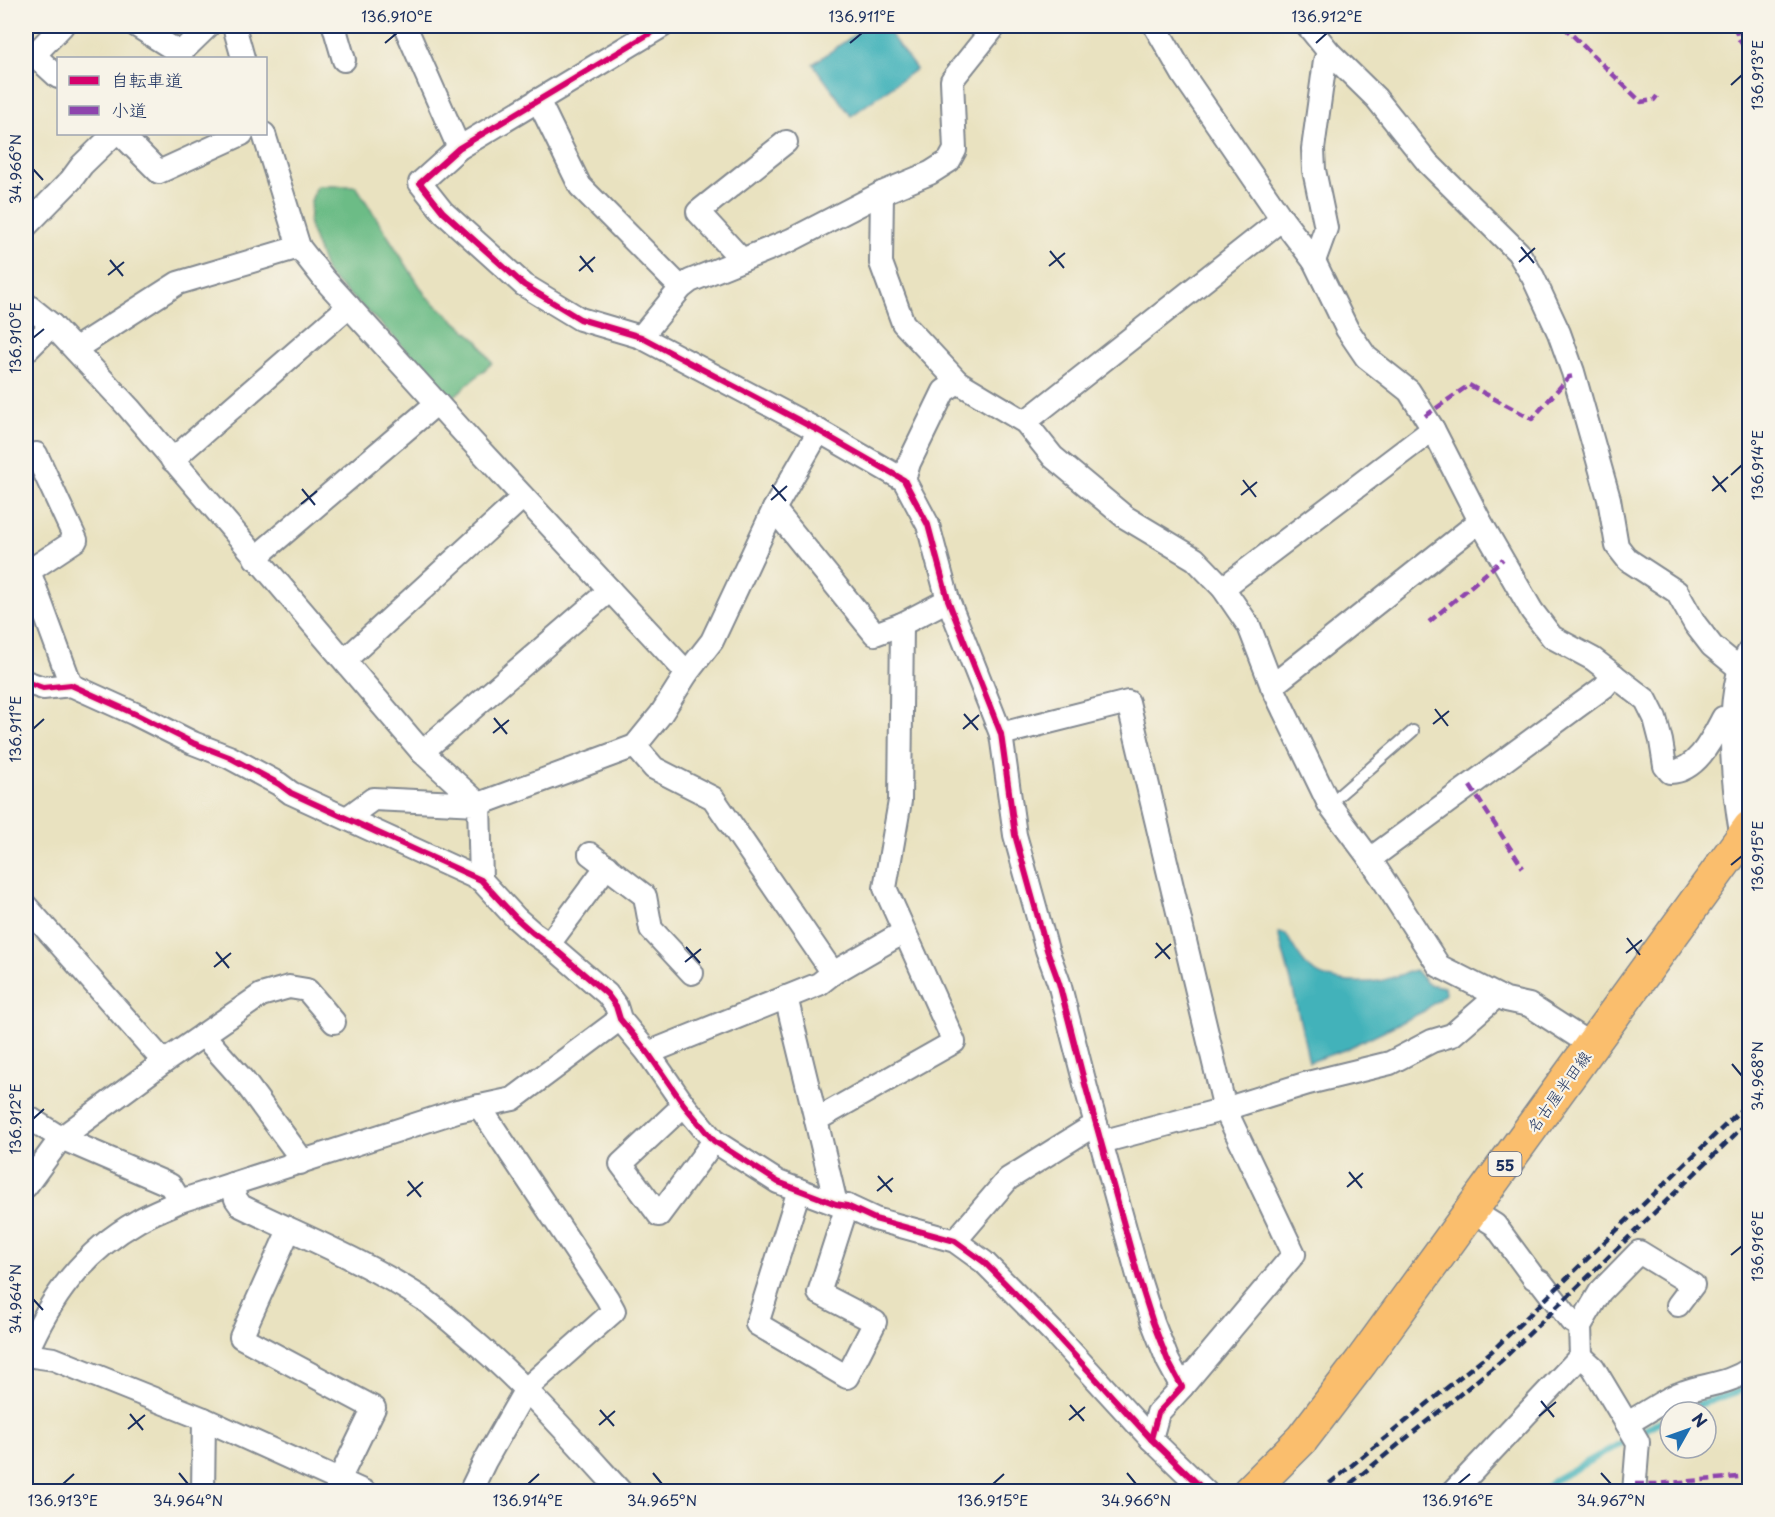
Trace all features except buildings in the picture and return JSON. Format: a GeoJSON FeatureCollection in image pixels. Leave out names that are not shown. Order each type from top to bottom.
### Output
{"type":"FeatureCollection","features":[{"type":"Feature","properties":{"kind":"main road","name":"名古屋半田線"},"geometry":{"type":"LineString","coordinates":[[1249,1491],[1302,1439],[1361,1362],[1746,833]]}},
{"type":"Feature","properties":{"kind":"street"},"geometry":{"type":"LineString","coordinates":[[57,76],[34,55],[63,26]]}},
{"type":"Feature","properties":{"kind":"street"},"geometry":{"type":"LineString","coordinates":[[137,26],[178,56],[208,26]]}},
{"type":"Feature","properties":{"kind":"street"},"geometry":{"type":"LineString","coordinates":[[234,26],[243,57]]}},
{"type":"Feature","properties":{"kind":"street"},"geometry":{"type":"LineString","coordinates":[[334,26],[344,60]]}},
{"type":"Feature","properties":{"kind":"street"},"geometry":{"type":"LineString","coordinates":[[405,26],[459,148]]}},
{"type":"Feature","properties":{"kind":"street"},"geometry":{"type":"LineString","coordinates":[[662,26],[459,148],[420,183],[443,212],[524,285],[580,319],[641,338],[819,431],[904,480],[928,525],[948,600],[1001,734],[1015,835],[1047,950],[1059,983],[1098,1133],[1153,1323],[1168,1361],[1182,1387]]}},
{"type":"Feature","properties":{"kind":"street"},"geometry":{"type":"LineString","coordinates":[[641,338],[681,288],[690,281],[791,240],[882,193],[930,173],[949,162],[954,150],[952,80],[995,26]]}},
{"type":"Feature","properties":{"kind":"street"},"geometry":{"type":"LineString","coordinates":[[1155,26],[1184,76],[1282,219],[1314,261],[1347,329],[1366,357],[1409,391],[1433,429],[1480,521],[1532,611],[1552,637],[1593,659],[1646,700],[1655,718],[1665,766],[1670,772],[1677,772],[1693,762],[1707,746],[1723,718],[1733,719]]}},
{"type":"Feature","properties":{"kind":"street"},"geometry":{"type":"LineString","coordinates":[[1308,26],[1329,51],[1376,98],[1428,162],[1518,252],[1533,277],[1559,333],[1573,372],[1610,499],[1617,546],[1628,560],[1677,592],[1712,646],[1744,660],[1733,719],[1734,791],[1746,833]]}},
{"type":"Feature","properties":{"kind":"street"},"geometry":{"type":"LineString","coordinates":[[1314,261],[1326,228],[1314,170],[1313,149],[1325,61],[1329,51]]}},
{"type":"Feature","properties":{"kind":"street"},"geometry":{"type":"LineString","coordinates":[[538,100],[580,186],[681,288]]}},
{"type":"Feature","properties":{"kind":"street"},"geometry":{"type":"LineString","coordinates":[[26,226],[113,135]]}},
{"type":"Feature","properties":{"kind":"street"},"geometry":{"type":"LineString","coordinates":[[122,135],[159,172],[240,135]]}},
{"type":"Feature","properties":{"kind":"street"},"geometry":{"type":"LineString","coordinates":[[264,135],[299,248],[437,403],[687,673]]}},
{"type":"Feature","properties":{"kind":"street"},"geometry":{"type":"LineString","coordinates":[[742,260],[698,212],[786,142]]}},
{"type":"Feature","properties":{"kind":"street"},"geometry":{"type":"LineString","coordinates":[[882,193],[881,263],[903,324],[958,382],[1025,422],[1053,457],[1125,517],[1195,559],[1223,588],[1249,626],[1272,686],[1329,804],[1370,859],[1439,966],[1506,1000],[1529,1005],[1591,1045]]}},
{"type":"Feature","properties":{"kind":"street"},"geometry":{"type":"LineString","coordinates":[[1025,422],[1282,219]]}},
{"type":"Feature","properties":{"kind":"street"},"geometry":{"type":"LineString","coordinates":[[75,349],[178,283],[299,248]]}},
{"type":"Feature","properties":{"kind":"street"},"geometry":{"type":"LineString","coordinates":[[26,304],[52,325],[75,349],[422,752],[480,804],[481,880]]}},
{"type":"Feature","properties":{"kind":"street"},"geometry":{"type":"LineString","coordinates":[[172,460],[349,306]]}},
{"type":"Feature","properties":{"kind":"street"},"geometry":{"type":"LineString","coordinates":[[26,351],[52,325]]}},
{"type":"Feature","properties":{"kind":"street"},"geometry":{"type":"LineString","coordinates":[[904,480],[909,463],[944,391],[958,382]]}},
{"type":"Feature","properties":{"kind":"street"},"geometry":{"type":"LineString","coordinates":[[255,558],[437,403]]}},
{"type":"Feature","properties":{"kind":"street"},"geometry":{"type":"LineString","coordinates":[[1223,588],[1433,429]]}},
{"type":"Feature","properties":{"kind":"street"},"geometry":{"type":"LineString","coordinates":[[347,819],[373,799],[480,804],[635,746],[661,714],[687,673],[712,640],[774,509],[819,431]]}},
{"type":"Feature","properties":{"kind":"street"},"geometry":{"type":"LineString","coordinates":[[27,456],[36,454],[76,540],[27,572],[71,685]]}},
{"type":"Feature","properties":{"kind":"street"},"geometry":{"type":"LineString","coordinates":[[345,660],[523,497]]}},
{"type":"Feature","properties":{"kind":"street"},"geometry":{"type":"LineString","coordinates":[[774,509],[875,634],[902,624],[948,600]]}},
{"type":"Feature","properties":{"kind":"street"},"geometry":{"type":"LineString","coordinates":[[1272,686],[1480,521]]}},
{"type":"Feature","properties":{"kind":"street"},"geometry":{"type":"LineString","coordinates":[[422,752],[610,590]]}},
{"type":"Feature","properties":{"kind":"street"},"geometry":{"type":"LineString","coordinates":[[816,1120],[954,1042],[885,888],[900,801],[902,624]]}},
{"type":"Feature","properties":{"kind":"street"},"geometry":{"type":"LineString","coordinates":[[1370,859],[1604,687],[1614,675]]}},
{"type":"Feature","properties":{"kind":"street"},"geometry":{"type":"LineString","coordinates":[[26,682],[43,688],[71,685],[193,743],[228,757],[279,784],[291,793],[481,880],[516,918],[607,994],[616,1006],[620,1020],[648,1053],[684,1105],[714,1141],[778,1182],[876,1219],[955,1241],[984,1262],[1151,1439],[1206,1491]]}},
{"type":"Feature","properties":{"kind":"street"},"geometry":{"type":"LineString","coordinates":[[1001,734],[1128,702],[1225,1109],[1294,1254],[1158,1413],[1151,1439]]}},
{"type":"Feature","properties":{"kind":"street"},"geometry":{"type":"LineString","coordinates":[[635,746],[654,768],[713,798],[833,973]]}},
{"type":"Feature","properties":{"kind":"street"},"geometry":{"type":"LineString","coordinates":[[549,944],[598,860],[645,896],[651,929],[692,973]]}},
{"type":"Feature","properties":{"kind":"street"},"geometry":{"type":"LineString","coordinates":[[26,906],[164,1062]]}},
{"type":"Feature","properties":{"kind":"street"},"geometry":{"type":"LineString","coordinates":[[648,1053],[819,984],[833,973],[904,932]]}},
{"type":"Feature","properties":{"kind":"street"},"geometry":{"type":"LineString","coordinates":[[26,1186],[61,1138],[164,1062],[261,995],[289,987],[306,990],[334,1022]]}},
{"type":"Feature","properties":{"kind":"street"},"geometry":{"type":"LineString","coordinates":[[955,1241],[1008,1179],[1098,1133],[1225,1109],[1308,1083],[1390,1064],[1442,1037],[1452,1035],[1497,996]]}},
{"type":"Feature","properties":{"kind":"street"},"geometry":{"type":"LineString","coordinates":[[786,997],[816,1120],[842,1205],[819,1293],[875,1322],[847,1377],[757,1324],[799,1190]]}},
{"type":"Feature","properties":{"kind":"street"},"geometry":{"type":"LineString","coordinates":[[365,1491],[338,1486],[204,1419],[54,1359],[26,1354],[40,1321],[56,1296],[83,1264],[138,1221],[180,1201],[457,1111],[513,1098],[620,1020]]}},
{"type":"Feature","properties":{"kind":"street"},"geometry":{"type":"LineString","coordinates":[[203,1035],[244,1081],[297,1153],[300,1163]]}},
{"type":"Feature","properties":{"kind":"street"},"geometry":{"type":"LineString","coordinates":[[684,1105],[621,1164],[659,1215],[714,1141]]}},
{"type":"Feature","properties":{"kind":"street"},"geometry":{"type":"LineString","coordinates":[[470,1491],[526,1389],[614,1311],[479,1106]]}},
{"type":"Feature","properties":{"kind":"street"},"geometry":{"type":"LineString","coordinates":[[26,1116],[61,1138],[171,1185],[180,1201]]}},
{"type":"Feature","properties":{"kind":"street"},"geometry":{"type":"LineString","coordinates":[[232,1185],[236,1199],[241,1206],[346,1255],[424,1299],[479,1345],[526,1389],[621,1491]]}},
{"type":"Feature","properties":{"kind":"street"},"geometry":{"type":"LineString","coordinates":[[1472,1210],[1495,1226],[1534,1278],[1551,1294],[1571,1321],[1580,1326]]}},
{"type":"Feature","properties":{"kind":"street"},"geometry":{"type":"LineString","coordinates":[[289,1230],[241,1337],[374,1408],[338,1486]]}},
{"type":"Feature","properties":{"kind":"street"},"geometry":{"type":"LineString","coordinates":[[1453,1491],[1581,1356],[1580,1326],[1600,1292],[1640,1252],[1693,1285],[1678,1305]]}},
{"type":"Feature","properties":{"kind":"street"},"geometry":{"type":"LineString","coordinates":[[1581,1356],[1593,1367],[1631,1431],[1634,1491]]}},
{"type":"Feature","properties":{"kind":"street"},"geometry":{"type":"LineString","coordinates":[[1631,1431],[1672,1397],[1685,1391],[1722,1383],[1749,1370]]}},
{"type":"Feature","properties":{"kind":"street"},"geometry":{"type":"LineString","coordinates":[[203,1491],[204,1419]]}},
{"type":"Feature","properties":{"kind":"lane"},"geometry":{"type":"LineString","coordinates":[[1329,804],[1413,731]]}},
{"type":"Feature","properties":{"kind":"green space"},"geometry":{"type":"Polygon","coordinates":[[[317,186],[356,186],[426,296],[478,341],[492,363],[451,399],[387,330],[327,274],[309,225],[311,201],[317,186]]]}},
{"type":"Feature","properties":{"kind":"water"},"geometry":{"type":"Polygon","coordinates":[[[867,26],[884,26],[916,69],[851,116],[813,64],[867,26]]]}},
{"type":"Feature","properties":{"kind":"water"},"geometry":{"type":"Polygon","coordinates":[[[1278,933],[1286,934],[1307,966],[1322,976],[1341,981],[1370,982],[1415,970],[1428,984],[1444,987],[1445,994],[1424,1011],[1344,1050],[1309,1062],[1278,933]]]}},
{"type":"Feature","properties":{"kind":"waterway"},"geometry":{"type":"LineString","coordinates":[[1742,26],[1750,44]]}},
{"type":"Feature","properties":{"kind":"waterway"},"geometry":{"type":"LineString","coordinates":[[1713,1400],[1750,1387]]}},
{"type":"Feature","properties":{"kind":"waterway"},"geometry":{"type":"LineString","coordinates":[[1542,1492],[1555,1480],[1658,1423]]}},
{"type":"Feature","properties":{"kind":"railway"},"geometry":{"type":"LineString","coordinates":[[1319,1492],[1492,1351],[1750,1101]]}},
{"type":"Feature","properties":{"kind":"railway"},"geometry":{"type":"LineString","coordinates":[[1340,1492],[1501,1361],[1750,1120]]}},
{"type":"Feature","properties":{"kind":"marked path"},"geometry":{"type":"LineString","coordinates":[[1563,26],[1641,102],[1654,100],[1657,96]]}},
{"type":"Feature","properties":{"kind":"marked path"},"geometry":{"type":"LineString","coordinates":[[1735,26],[1738,38],[1750,55]]}},
{"type":"Feature","properties":{"kind":"marked path"},"geometry":{"type":"LineString","coordinates":[[1425,416],[1469,385],[1532,419],[1569,377],[1574,376]]}},
{"type":"Feature","properties":{"kind":"marked path"},"geometry":{"type":"LineString","coordinates":[[1429,622],[1503,559]]}},
{"type":"Feature","properties":{"kind":"marked path"},"geometry":{"type":"LineString","coordinates":[[1470,786],[1523,868]]}},
{"type":"Feature","properties":{"kind":"marked path"},"geometry":{"type":"LineString","coordinates":[[1635,1484],[1750,1476]]}},
{"type":"Feature","properties":{"kind":"cycle path"},"geometry":{"type":"LineString","coordinates":[[662,26],[459,148],[420,183],[443,212],[524,285],[580,319],[641,337],[819,431],[904,480],[928,525],[948,600],[1001,734],[1015,835],[1047,950],[1059,983],[1139,1279],[1168,1361],[1182,1387],[1158,1413],[1151,1439]]}},
{"type":"Feature","properties":{"kind":"cycle path"},"geometry":{"type":"LineString","coordinates":[[26,682],[43,688],[71,685],[193,743],[229,757],[291,793],[481,880],[516,918],[607,994],[616,1006],[620,1019],[714,1141],[778,1182],[847,1206],[875,1219],[955,1241],[984,1262],[1053,1332],[1151,1439],[1206,1492]]}}]}
